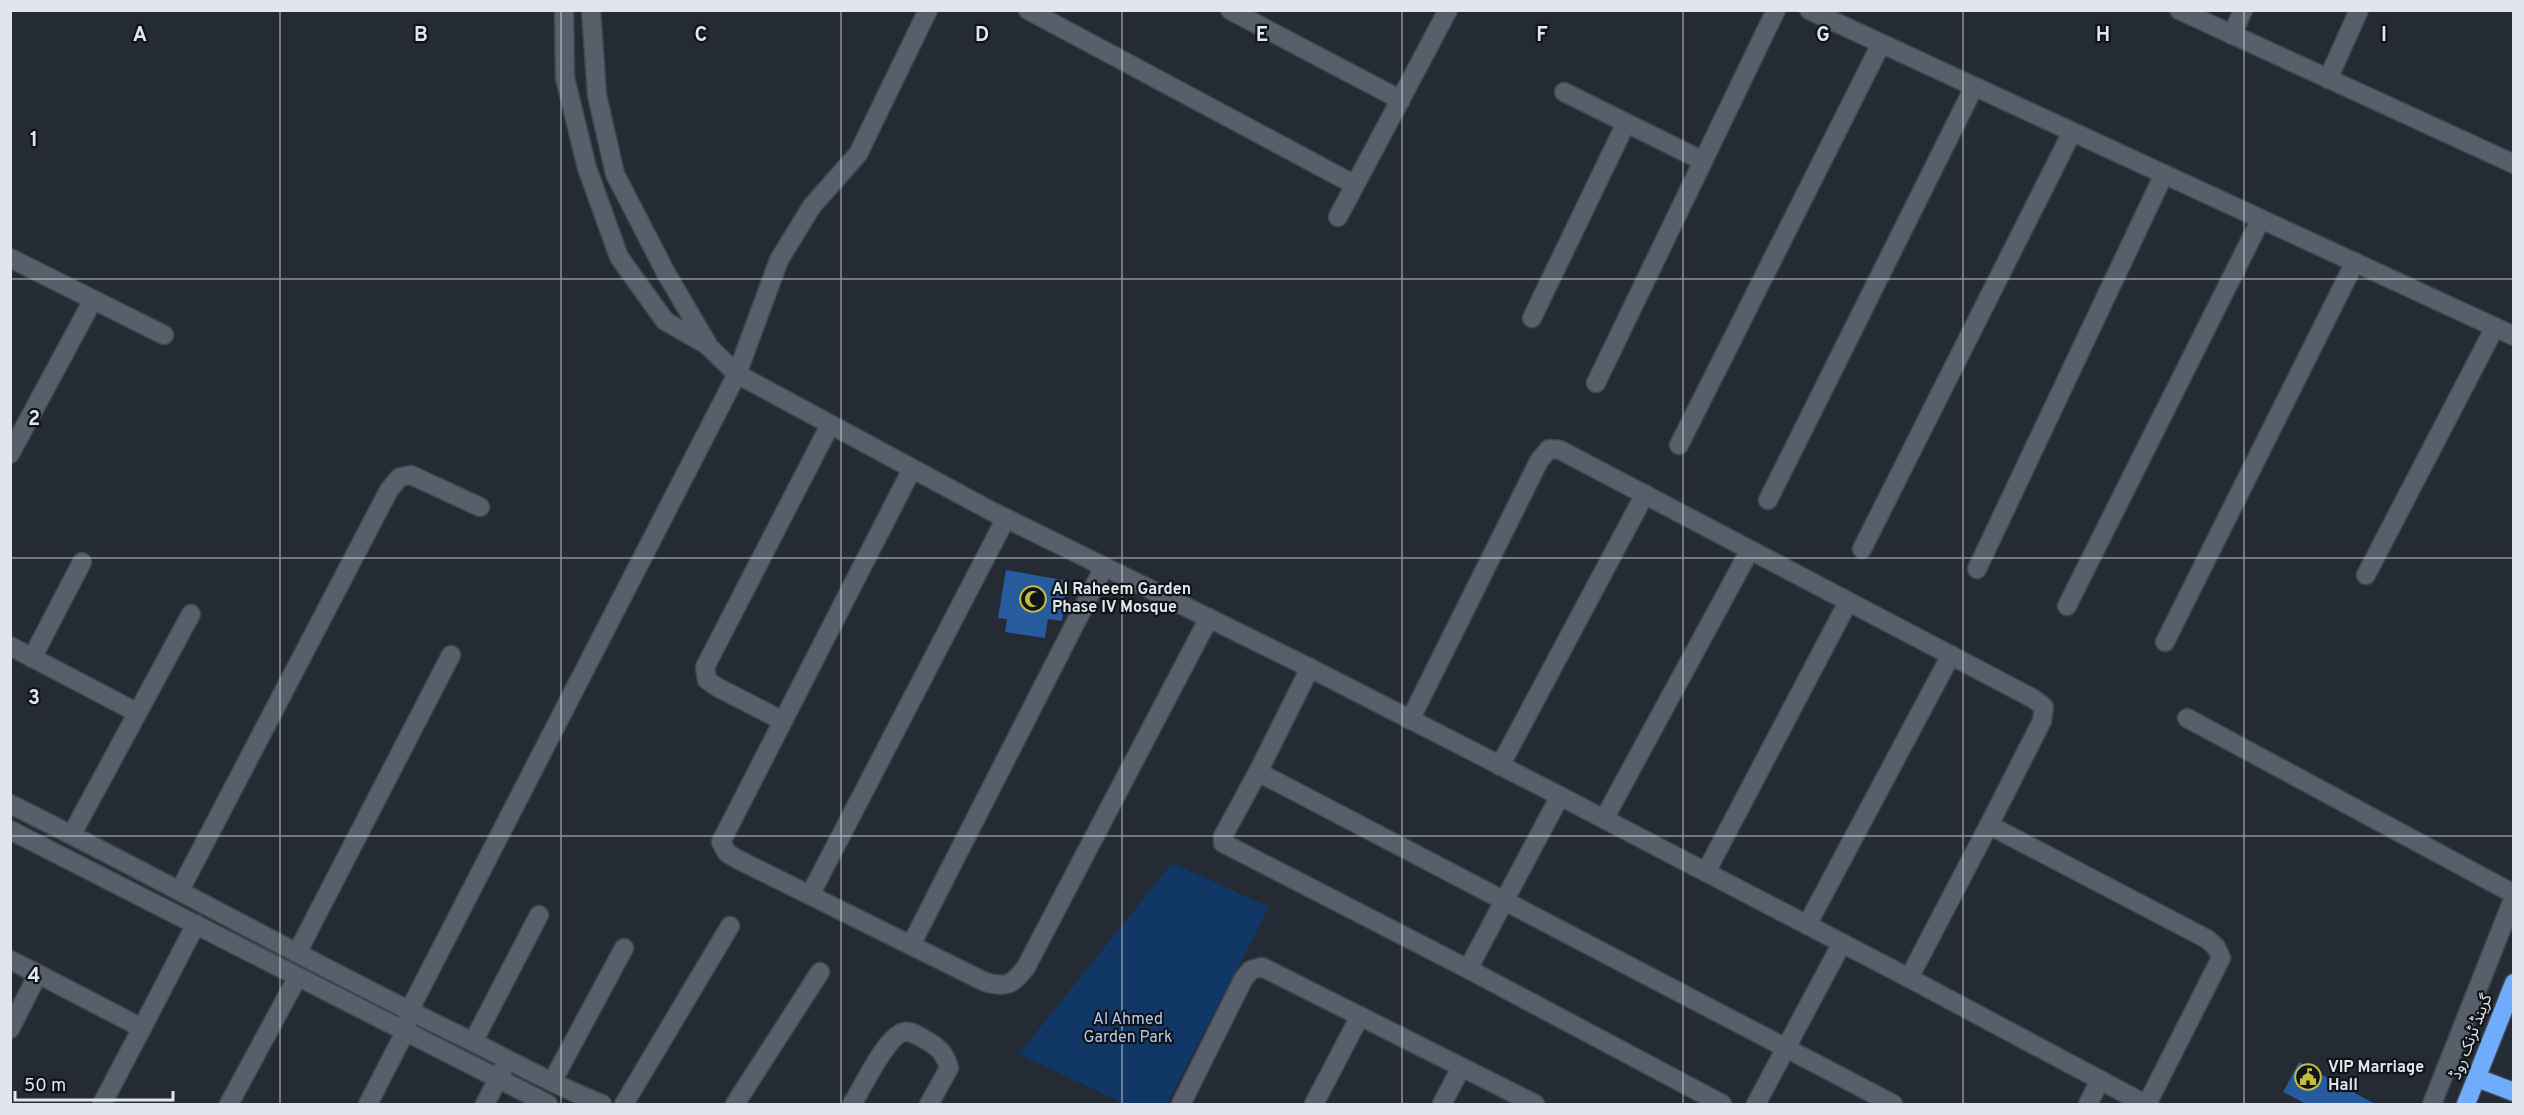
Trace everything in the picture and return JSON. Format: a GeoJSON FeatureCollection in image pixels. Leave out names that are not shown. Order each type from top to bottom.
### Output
{"type":"FeatureCollection","features":[{"type":"Feature","properties":{"kind":"highway","name":"گرینڈ ٹرنک روڈ"},"geometry":{"type":"LineString","coordinates":[[2466,1104],[2514,983]]}},
{"type":"Feature","properties":{"kind":"highway"},"geometry":{"type":"LineString","coordinates":[[2477,1078],[2514,1092]]}},
{"type":"Feature","properties":{"kind":"street"},"geometry":{"type":"LineString","coordinates":[[564,10],[565,78],[587,168],[619,257],[665,321],[707,345],[737,374],[1006,518],[1310,668],[1560,796],[2146,1104],[2221,957],[2216,947],[2207,939],[1989,825]]}},
{"type":"Feature","properties":{"kind":"street"},"geometry":{"type":"LineString","coordinates":[[591,10],[597,95],[615,174],[666,273],[707,345]]}},
{"type":"Feature","properties":{"kind":"street"},"geometry":{"type":"LineString","coordinates":[[368,1104],[405,1032],[409,1011],[737,374],[779,260],[812,206],[858,154],[928,10]]}},
{"type":"Feature","properties":{"kind":"street"},"geometry":{"type":"LineString","coordinates":[[1028,10],[1355,185]]}},
{"type":"Feature","properties":{"kind":"street"},"geometry":{"type":"LineString","coordinates":[[1230,10],[1401,100]]}},
{"type":"Feature","properties":{"kind":"street"},"geometry":{"type":"LineString","coordinates":[[1596,383],[1776,10]]}},
{"type":"Feature","properties":{"kind":"street"},"geometry":{"type":"LineString","coordinates":[[1809,10],[2514,336]]}},
{"type":"Feature","properties":{"kind":"street"},"geometry":{"type":"LineString","coordinates":[[2179,10],[2514,164]]}},
{"type":"Feature","properties":{"kind":"street"},"geometry":{"type":"LineString","coordinates":[[2232,35],[2243,10]]}},
{"type":"Feature","properties":{"kind":"street"},"geometry":{"type":"LineString","coordinates":[[2328,79],[2359,10]]}},
{"type":"Feature","properties":{"kind":"street"},"geometry":{"type":"LineString","coordinates":[[1338,217],[1401,100],[1443,12]]}},
{"type":"Feature","properties":{"kind":"street"},"geometry":{"type":"LineString","coordinates":[[1679,445],[1881,44]]}},
{"type":"Feature","properties":{"kind":"street"},"geometry":{"type":"LineString","coordinates":[[1768,500],[1974,87]]}},
{"type":"Feature","properties":{"kind":"street"},"geometry":{"type":"LineString","coordinates":[[1564,92],[1703,161]]}},
{"type":"Feature","properties":{"kind":"street"},"geometry":{"type":"LineString","coordinates":[[1532,318],[1626,123]]}},
{"type":"Feature","properties":{"kind":"street"},"geometry":{"type":"LineString","coordinates":[[1862,549],[2073,132]]}},
{"type":"Feature","properties":{"kind":"street"},"geometry":{"type":"LineString","coordinates":[[1977,569],[2164,174]]}},
{"type":"Feature","properties":{"kind":"street"},"geometry":{"type":"LineString","coordinates":[[2067,606],[2261,219]]}},
{"type":"Feature","properties":{"kind":"street"},"geometry":{"type":"LineString","coordinates":[[10,258],[164,335]]}},
{"type":"Feature","properties":{"kind":"street"},"geometry":{"type":"LineString","coordinates":[[2165,642],[2355,262]]}},
{"type":"Feature","properties":{"kind":"street"},"geometry":{"type":"LineString","coordinates":[[10,454],[93,300]]}},
{"type":"Feature","properties":{"kind":"street"},"geometry":{"type":"LineString","coordinates":[[2366,575],[2495,327]]}},
{"type":"Feature","properties":{"kind":"street"},"geometry":{"type":"LineString","coordinates":[[783,721],[717,687],[707,680],[705,668],[830,425]]}},
{"type":"Feature","properties":{"kind":"street"},"geometry":{"type":"LineString","coordinates":[[1410,720],[1539,461],[1549,448],[1560,450],[1952,655],[2034,699],[2044,707],[2042,721],[1909,978]]}},
{"type":"Feature","properties":{"kind":"street"},"geometry":{"type":"LineString","coordinates":[[912,469],[722,842],[728,853],[737,859],[985,982],[1001,986],[1017,980],[1026,967],[1209,618]]}},
{"type":"Feature","properties":{"kind":"street"},"geometry":{"type":"LineString","coordinates":[[180,890],[389,490],[400,477],[411,476],[480,507]]}},
{"type":"Feature","properties":{"kind":"street"},"geometry":{"type":"LineString","coordinates":[[1500,766],[1645,494]]}},
{"type":"Feature","properties":{"kind":"street"},"geometry":{"type":"LineString","coordinates":[[810,895],[1006,518]]}},
{"type":"Feature","properties":{"kind":"street"},"geometry":{"type":"LineString","coordinates":[[1604,819],[1750,550]]}},
{"type":"Feature","properties":{"kind":"street"},"geometry":{"type":"LineString","coordinates":[[32,658],[82,562]]}},
{"type":"Feature","properties":{"kind":"street"},"geometry":{"type":"LineString","coordinates":[[911,945],[1104,567]]}},
{"type":"Feature","properties":{"kind":"street"},"geometry":{"type":"LineString","coordinates":[[1706,872],[1848,602]]}},
{"type":"Feature","properties":{"kind":"street"},"geometry":{"type":"LineString","coordinates":[[72,834],[191,614]]}},
{"type":"Feature","properties":{"kind":"street"},"geometry":{"type":"LineString","coordinates":[[10,646],[136,712]]}},
{"type":"Feature","properties":{"kind":"street"},"geometry":{"type":"LineString","coordinates":[[297,953],[451,655]]}},
{"type":"Feature","properties":{"kind":"street"},"geometry":{"type":"LineString","coordinates":[[1808,925],[1952,655]]}},
{"type":"Feature","properties":{"kind":"street"},"geometry":{"type":"LineString","coordinates":[[1310,668],[1223,836],[1223,843],[1468,969],[1722,1104]]}},
{"type":"Feature","properties":{"kind":"street"},"geometry":{"type":"LineString","coordinates":[[2187,718],[2514,895],[2432,1104]]}},
{"type":"Feature","properties":{"kind":"street"},"geometry":{"type":"LineString","coordinates":[[1258,772],[1893,1104]]}},
{"type":"Feature","properties":{"kind":"street"},"geometry":{"type":"LineString","coordinates":[[1468,969],[1560,796]]}},
{"type":"Feature","properties":{"kind":"street"},"geometry":{"type":"LineString","coordinates":[[10,804],[180,890],[409,1011],[552,1082],[602,1104]]}},
{"type":"Feature","properties":{"kind":"street"},"geometry":{"type":"LineString","coordinates":[[10,830],[548,1104]]}},
{"type":"Feature","properties":{"kind":"street"},"geometry":{"type":"LineString","coordinates":[[473,1042],[539,915]]}},
{"type":"Feature","properties":{"kind":"street"},"geometry":{"type":"LineString","coordinates":[[102,1104],[196,924]]}},
{"type":"Feature","properties":{"kind":"street"},"geometry":{"type":"LineString","coordinates":[[624,1104],[729,926]]}},
{"type":"Feature","properties":{"kind":"street"},"geometry":{"type":"LineString","coordinates":[[1756,1104],[1842,943]]}},
{"type":"Feature","properties":{"kind":"street"},"geometry":{"type":"LineString","coordinates":[[552,1082],[624,948]]}},
{"type":"Feature","properties":{"kind":"street"},"geometry":{"type":"LineString","coordinates":[[10,960],[142,1028]]}},
{"type":"Feature","properties":{"kind":"street"},"geometry":{"type":"LineString","coordinates":[[1182,1104],[1244,978],[1251,970],[1262,967],[1535,1104]]}},
{"type":"Feature","properties":{"kind":"street"},"geometry":{"type":"LineString","coordinates":[[735,1104],[820,972]]}},
{"type":"Feature","properties":{"kind":"street"},"geometry":{"type":"LineString","coordinates":[[10,1029],[38,975]]}},
{"type":"Feature","properties":{"kind":"street"},"geometry":{"type":"LineString","coordinates":[[229,1104],[297,978]]}},
{"type":"Feature","properties":{"kind":"street"},"geometry":{"type":"LineString","coordinates":[[1314,1104],[1360,1016]]}},
{"type":"Feature","properties":{"kind":"street"},"geometry":{"type":"LineString","coordinates":[[852,1104],[891,1040],[904,1032],[914,1033],[940,1048],[946,1058],[949,1068],[929,1104]]}},
{"type":"Feature","properties":{"kind":"street"},"geometry":{"type":"LineString","coordinates":[[485,1104],[507,1059]]}},
{"type":"Feature","properties":{"kind":"street"},"geometry":{"type":"LineString","coordinates":[[1442,1104],[1461,1068]]}},
{"type":"Feature","properties":{"kind":"street"},"geometry":{"type":"LineString","coordinates":[[2088,1104],[2100,1080]]}},
{"type":"Feature","properties":{"kind":"green space","name":"Al Ahmed Garden Park"},"geometry":{"type":"Polygon","coordinates":[[[1172,863],[1269,907],[1167,1104],[1125,1104],[1019,1054],[1172,863]]]}},
{"type":"Feature","properties":{"kind":"building","name":"Al Raheem Garden Phase IV Mosque"},"geometry":{"type":"Polygon","coordinates":[[[1006,570],[1068,581],[1062,621],[1048,619],[1045,638],[1005,632],[1007,619],[998,618],[1006,570]]]}},
{"type":"Feature","properties":{"kind":"building","name":"VIP Marriage Hall"},"geometry":{"type":"Polygon","coordinates":[[[2299,1062],[2375,1104],[2306,1104],[2283,1092],[2299,1062]]]}},
{"type":"Feature","properties":{"kind":"place","name":"Al Raheem Garden Phase IV Mosque"},"geometry":{"type":"Point","coordinates":[1033,599]}},
{"type":"Feature","properties":{"kind":"place","name":"VIP Marriage Hall"},"geometry":{"type":"Point","coordinates":[2308,1077]}}]}
